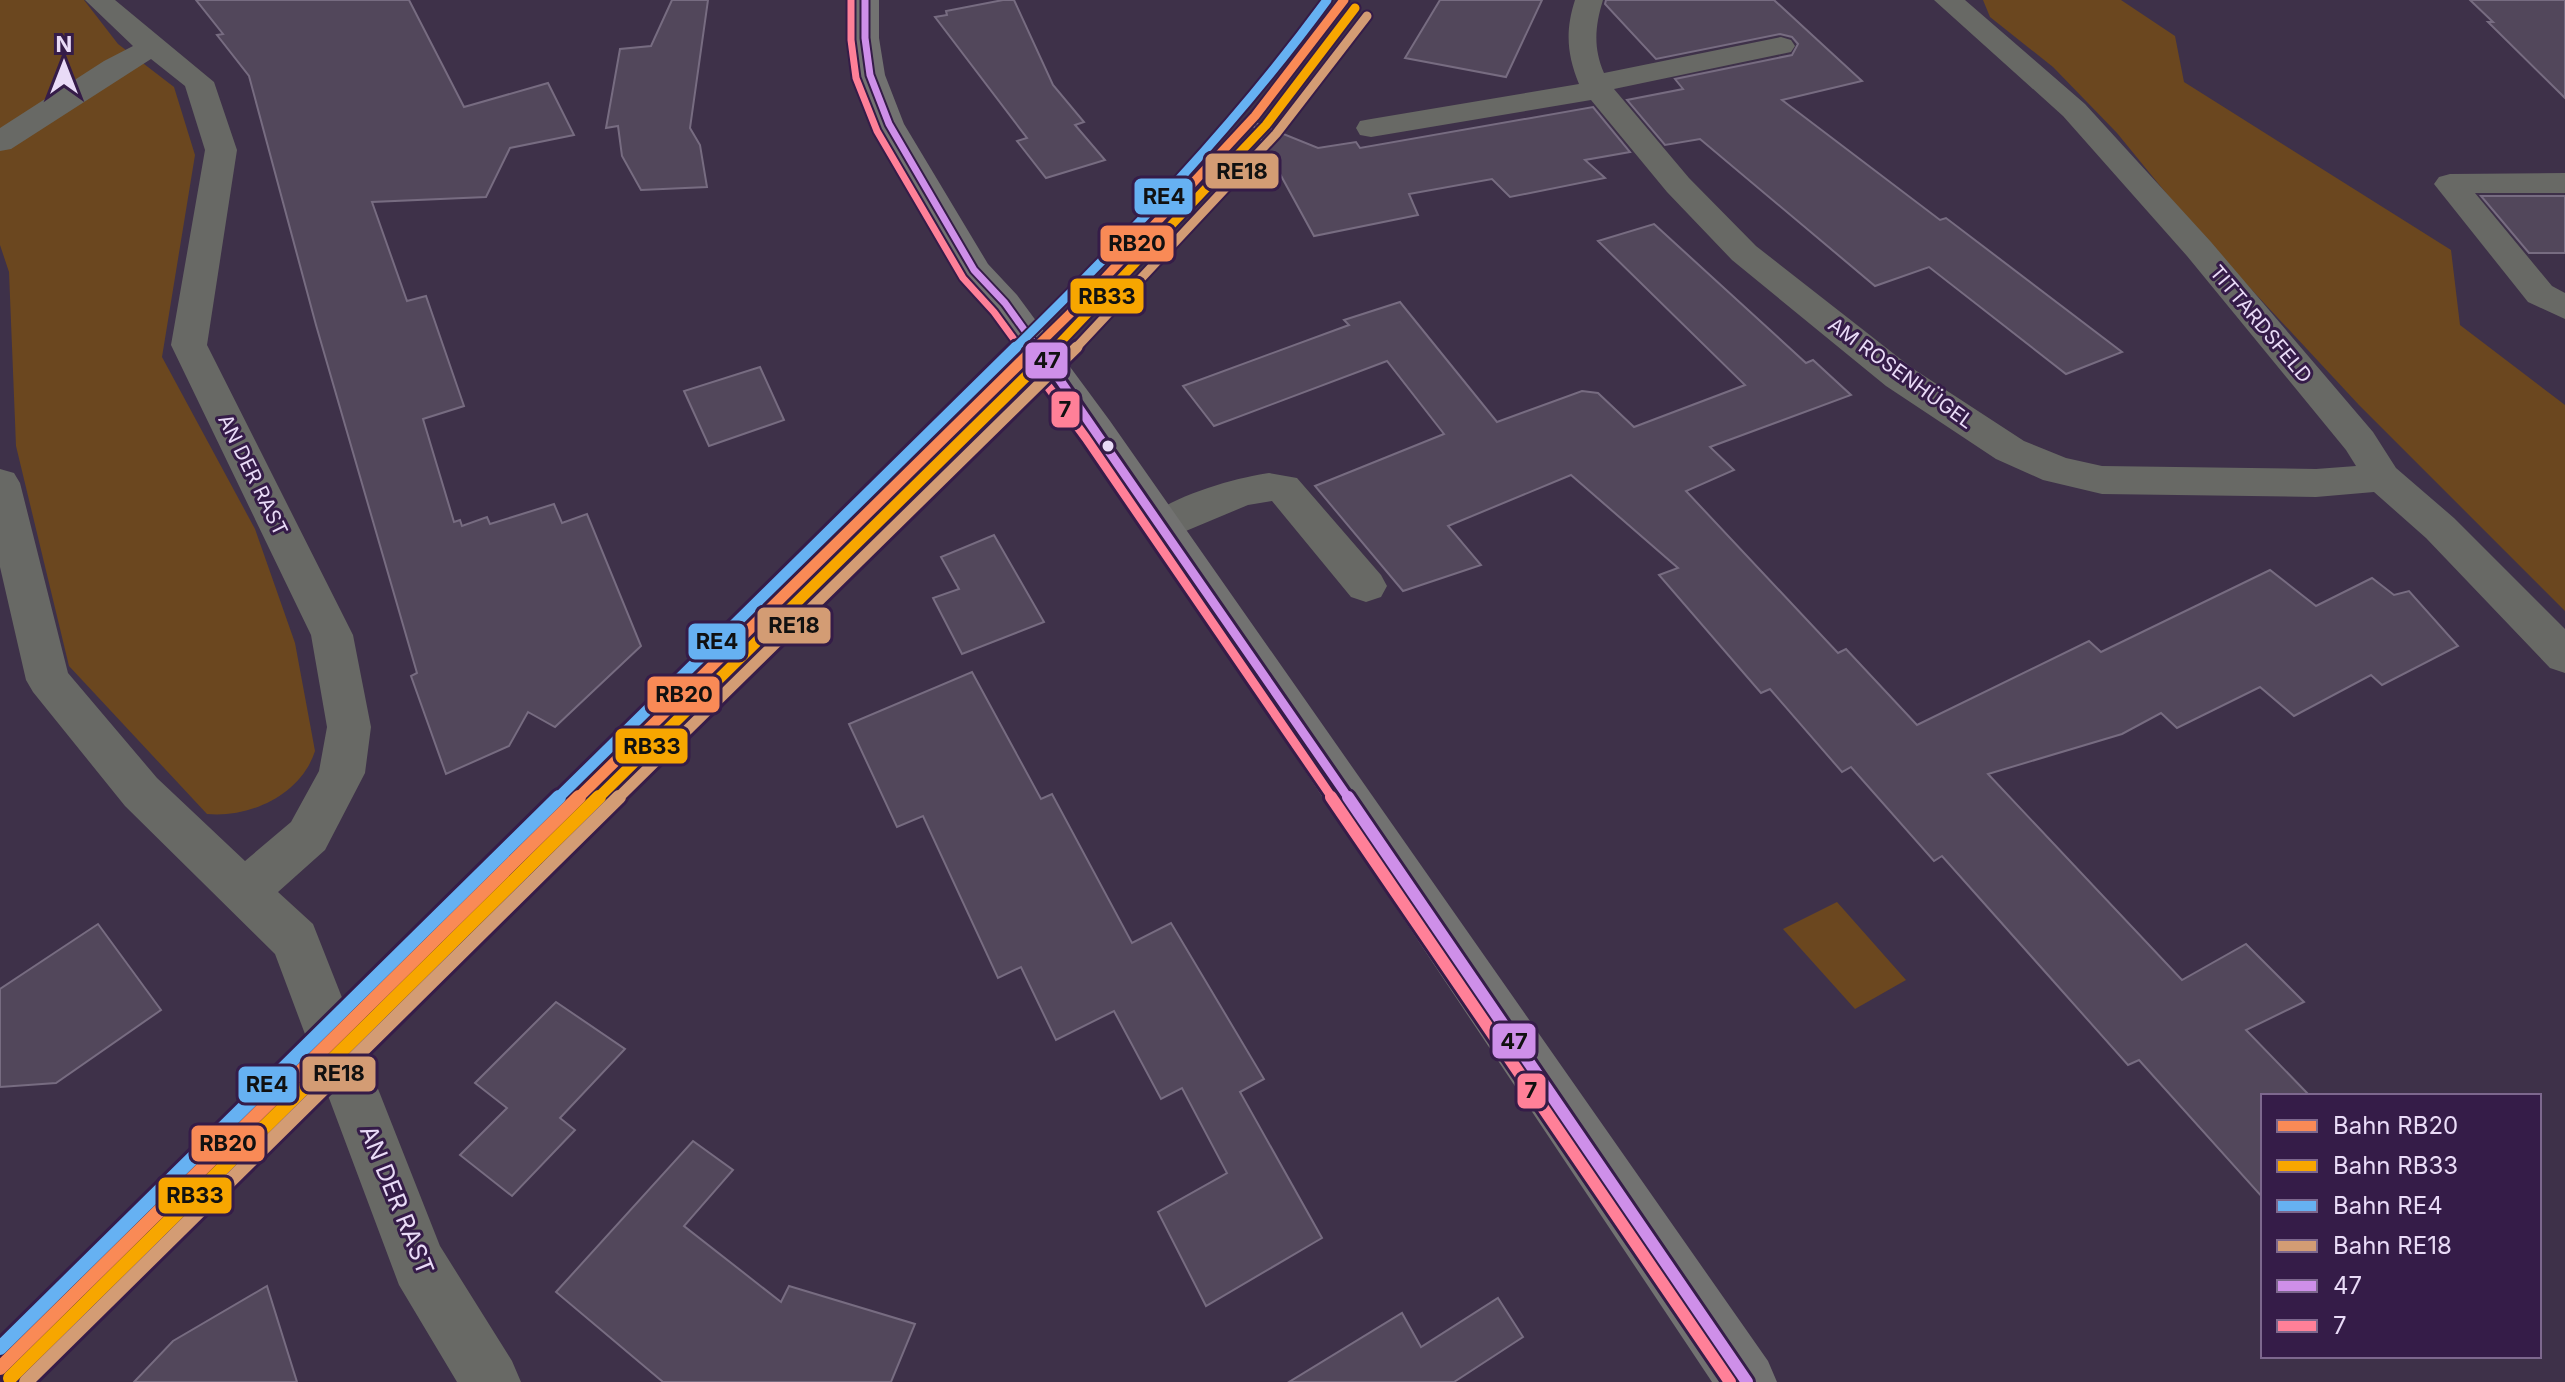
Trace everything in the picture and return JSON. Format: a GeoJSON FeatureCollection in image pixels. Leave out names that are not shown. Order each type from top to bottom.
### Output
{"type":"FeatureCollection","features":[{"type":"Feature","properties":{"kind":"main road"},"geometry":{"type":"LineString","coordinates":[[865,0],[865,38],[870,75],[889,124],[974,270],[1005,303],[1162,526],[1747,1382]]}},
{"type":"Feature","properties":{"kind":"street","name":"AN DER RAST"},"geometry":{"type":"LineString","coordinates":[[99,0],[152,47],[199,82],[221,150],[189,345],[332,635],[349,727],[342,773],[308,836],[246,890]]}},
{"type":"Feature","properties":{"kind":"street","name":"AM ROSENHÜGEL"},"geometry":{"type":"LineString","coordinates":[[1589,0],[1582,22],[1581,42],[1585,63],[1596,87],[1678,185],[1744,253],[1899,377],[2010,450],[2057,470],[2102,480],[2316,483],[2382,478]]}},
{"type":"Feature","properties":{"kind":"street","name":"TITTARDSFELD"},"geometry":{"type":"LineString","coordinates":[[1948,0],[2074,110],[2199,249],[2360,441],[2382,478],[2440,528],[2565,656]]}},
{"type":"Feature","properties":{"kind":"street"},"geometry":{"type":"LineString","coordinates":[[1371,128],[1596,87],[1781,46]]}},
{"type":"Feature","properties":{"kind":"street"},"geometry":{"type":"LineString","coordinates":[[0,142],[114,67],[152,47]]}},
{"type":"Feature","properties":{"kind":"street"},"geometry":{"type":"LineString","coordinates":[[2565,183],[2450,184],[2540,294],[2565,308]]}},
{"type":"Feature","properties":{"kind":"street","name":"AN DER RAST"},"geometry":{"type":"LineString","coordinates":[[0,483],[48,680],[141,792],[295,940],[419,1265],[491,1382]]}},
{"type":"Feature","properties":{"kind":"street"},"geometry":{"type":"LineString","coordinates":[[1162,526],[1244,492],[1273,486],[1283,488],[1366,586]]}},
{"type":"Feature","properties":{"kind":"shaded area"},"geometry":{"type":"Polygon","coordinates":[[[0,0],[84,0],[118,44],[174,87],[195,155],[162,357],[255,529],[295,643],[315,751],[308,767],[286,791],[240,812],[207,814],[69,666],[16,446],[9,272],[0,245],[0,0]]]}},
{"type":"Feature","properties":{"kind":"shaded area"},"geometry":{"type":"Polygon","coordinates":[[[1983,0],[2121,0],[2175,36],[2184,82],[2451,250],[2460,325],[2565,405],[2565,611],[2359,405],[2197,231],[2117,133],[2053,67],[1990,17],[1983,0]]]}},
{"type":"Feature","properties":{"kind":"shaded area"},"geometry":{"type":"Polygon","coordinates":[[[1837,902],[1906,980],[1855,1009],[1783,929],[1837,902]]]}},
{"type":"Feature","properties":{"kind":"building"},"geometry":{"type":"Polygon","coordinates":[[[196,0],[409,0],[464,107],[548,83],[574,135],[510,148],[486,197],[372,202],[407,301],[426,296],[464,406],[423,419],[454,522],[460,520],[462,526],[487,517],[490,524],[554,504],[562,523],[587,514],[641,646],[555,727],[528,712],[509,746],[446,774],[411,676],[417,673],[316,325],[249,76],[217,35],[223,34],[196,0]]]}},
{"type":"Feature","properties":{"kind":"building"},"geometry":{"type":"Polygon","coordinates":[[[672,0],[708,0],[690,128],[700,145],[707,187],[641,190],[622,156],[618,126],[606,128],[620,49],[651,46],[672,0]]]}},
{"type":"Feature","properties":{"kind":"building"},"geometry":{"type":"Polygon","coordinates":[[[1014,0],[1053,85],[1084,122],[1075,125],[1105,160],[1046,178],[1017,141],[1027,138],[935,17],[947,15],[946,11],[1014,0]]]}},
{"type":"Feature","properties":{"kind":"building"},"geometry":{"type":"Polygon","coordinates":[[[1440,0],[1542,0],[1506,77],[1405,58],[1440,0]]]}},
{"type":"Feature","properties":{"kind":"building"},"geometry":{"type":"Polygon","coordinates":[[[1606,0],[1774,0],[1862,81],[1782,100],[1940,220],[1946,218],[2122,352],[2066,374],[1929,267],[1875,286],[1700,139],[1665,145],[1627,100],[1683,89],[1675,79],[1792,55],[1798,44],[1792,37],[1780,34],[1656,59],[1605,4],[1606,0]]]}},
{"type":"Feature","properties":{"kind":"building"},"geometry":{"type":"Polygon","coordinates":[[[2470,0],[2565,0],[2565,98],[2488,22],[2493,22],[2470,0]]]}},
{"type":"Feature","properties":{"kind":"building"},"geometry":{"type":"Polygon","coordinates":[[[1593,107],[1630,152],[1585,160],[1605,178],[1510,197],[1492,179],[1409,194],[1418,215],[1314,236],[1251,121],[1318,148],[1356,142],[1360,148],[1593,107]]]}},
{"type":"Feature","properties":{"kind":"building"},"geometry":{"type":"Polygon","coordinates":[[[2481,196],[2565,196],[2565,253],[2529,253],[2481,196]]]}},
{"type":"Feature","properties":{"kind":"building"},"geometry":{"type":"Polygon","coordinates":[[[1654,224],[1806,363],[1813,360],[1851,395],[1710,447],[1734,470],[1686,491],[1838,653],[1846,649],[1917,725],[2089,641],[2101,652],[2270,570],[2316,606],[2372,578],[2394,595],[2409,591],[2458,646],[2382,685],[2371,675],[2294,716],[2260,687],[2177,728],[2161,713],[2122,734],[1988,774],[2182,980],[2246,944],[2304,1002],[2246,1030],[2308,1094],[2261,1094],[2261,1196],[2139,1060],[2128,1065],[1942,856],[1934,861],[1851,767],[1842,772],[1770,689],[1761,693],[1659,575],[1678,568],[1571,475],[1448,526],[1481,565],[1403,591],[1315,486],[1444,434],[1387,361],[1214,426],[1183,386],[1349,325],[1344,320],[1400,302],[1497,422],[1582,391],[1598,393],[1634,427],[1745,385],[1598,241],[1654,224]]]}},
{"type":"Feature","properties":{"kind":"building"},"geometry":{"type":"Polygon","coordinates":[[[760,367],[784,420],[709,446],[684,391],[760,367]]]}},
{"type":"Feature","properties":{"kind":"building"},"geometry":{"type":"Polygon","coordinates":[[[994,535],[1044,622],[962,654],[933,598],[959,589],[941,557],[994,535]]]}},
{"type":"Feature","properties":{"kind":"building"},"geometry":{"type":"Polygon","coordinates":[[[972,672],[1041,799],[1052,794],[1132,943],[1171,923],[1264,1079],[1240,1092],[1322,1238],[1206,1306],[1158,1212],[1227,1173],[1182,1088],[1161,1099],[1114,1011],[1056,1040],[1021,967],[998,978],[923,816],[897,827],[849,724],[972,672]]]}},
{"type":"Feature","properties":{"kind":"building"},"geometry":{"type":"Polygon","coordinates":[[[98,924],[161,1010],[56,1083],[0,1087],[0,989],[98,924]]]}},
{"type":"Feature","properties":{"kind":"building"},"geometry":{"type":"Polygon","coordinates":[[[556,1002],[625,1049],[560,1118],[575,1130],[512,1196],[460,1155],[507,1108],[475,1083],[556,1002]]]}},
{"type":"Feature","properties":{"kind":"building"},"geometry":{"type":"Polygon","coordinates":[[[693,1141],[733,1170],[684,1226],[781,1302],[789,1286],[915,1324],[891,1382],[663,1382],[556,1292],[693,1141]]]}},
{"type":"Feature","properties":{"kind":"building"},"geometry":{"type":"Polygon","coordinates":[[[267,1286],[297,1382],[134,1382],[173,1341],[267,1286]]]}},
{"type":"Feature","properties":{"kind":"building"},"geometry":{"type":"Polygon","coordinates":[[[1498,1298],[1523,1337],[1454,1382],[1289,1382],[1402,1313],[1421,1347],[1498,1298]]]}},
{"type":"Feature","properties":{"kind":"rail line","name":"RE4"},"geometry":{"type":"LineString","coordinates":[[0,1348],[1080,284],[1209,147],[1270,75],[1327,0]]}},
{"type":"Feature","properties":{"kind":"rail line","name":"RB20"},"geometry":{"type":"LineString","coordinates":[[0,1368],[1090,294],[1255,116],[1344,0]]}},
{"type":"Feature","properties":{"kind":"rail line","name":"RB33"},"geometry":{"type":"LineString","coordinates":[[10,1378],[1100,304],[1266,125],[1355,8]]}},
{"type":"Feature","properties":{"kind":"rail line","name":"RE18"},"geometry":{"type":"LineString","coordinates":[[26,1382],[1110,314],[1276,134],[1367,16]]}},
{"type":"Feature","properties":{"kind":"transit line","name":"7"},"geometry":{"type":"LineString","coordinates":[[851,0],[851,40],[856,78],[877,131],[963,278],[994,312],[1086,438],[1730,1382]]}},
{"type":"Feature","properties":{"kind":"transit line","name":"47"},"geometry":{"type":"LineString","coordinates":[[865,0],[865,38],[870,75],[889,124],[974,270],[1005,303],[1097,430],[1747,1382]]}}]}
